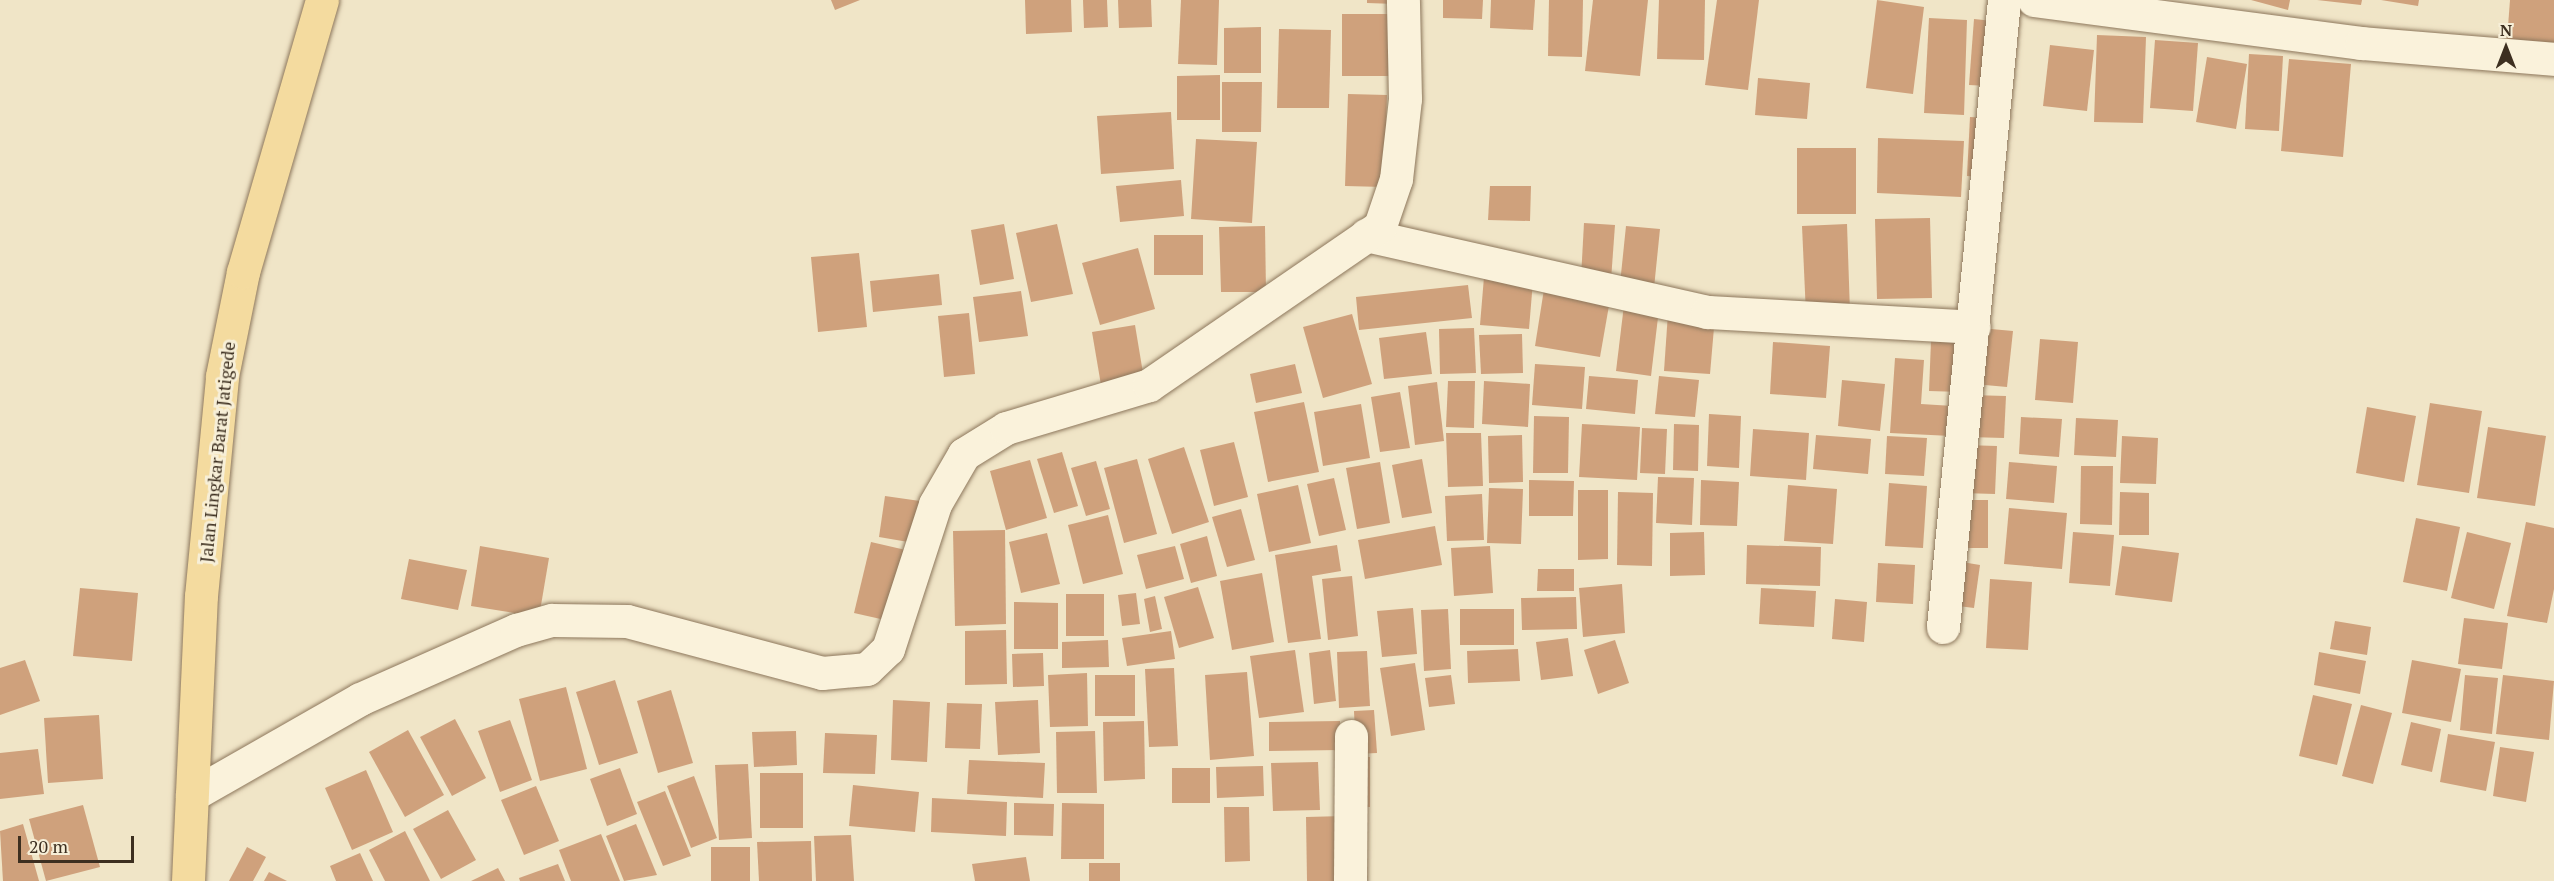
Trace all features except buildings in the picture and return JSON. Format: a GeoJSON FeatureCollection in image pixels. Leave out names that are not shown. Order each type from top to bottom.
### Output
{"type":"FeatureCollection","features":[{"type":"Feature","properties":{"kind":"main road","name":"Jalan Lingkar Barat Jatigede"},"geometry":{"type":"LineString","coordinates":[[188,881],[201,596],[222,375],[243,272],[322,0]]}},
{"type":"Feature","properties":{"kind":"street"},"geometry":{"type":"LineString","coordinates":[[192,795],[360,699],[516,630],[552,620],[627,621],[822,673],[867,669],[888,648],[935,504],[964,454],[1006,428],[1149,385],[1380,226],[1390,208],[1396,179],[1404,99],[1403,0]]}},
{"type":"Feature","properties":{"kind":"street"},"geometry":{"type":"LineString","coordinates":[[1943,627],[1974,327],[2004,0]]}},
{"type":"Feature","properties":{"kind":"street"},"geometry":{"type":"LineString","coordinates":[[2034,0],[2361,44],[2554,59]]}},
{"type":"Feature","properties":{"kind":"street"},"geometry":{"type":"LineString","coordinates":[[1366,235],[1707,312],[1974,327]]}},
{"type":"Feature","properties":{"kind":"street"},"geometry":{"type":"LineString","coordinates":[[1350,881],[1351,736]]}}]}
